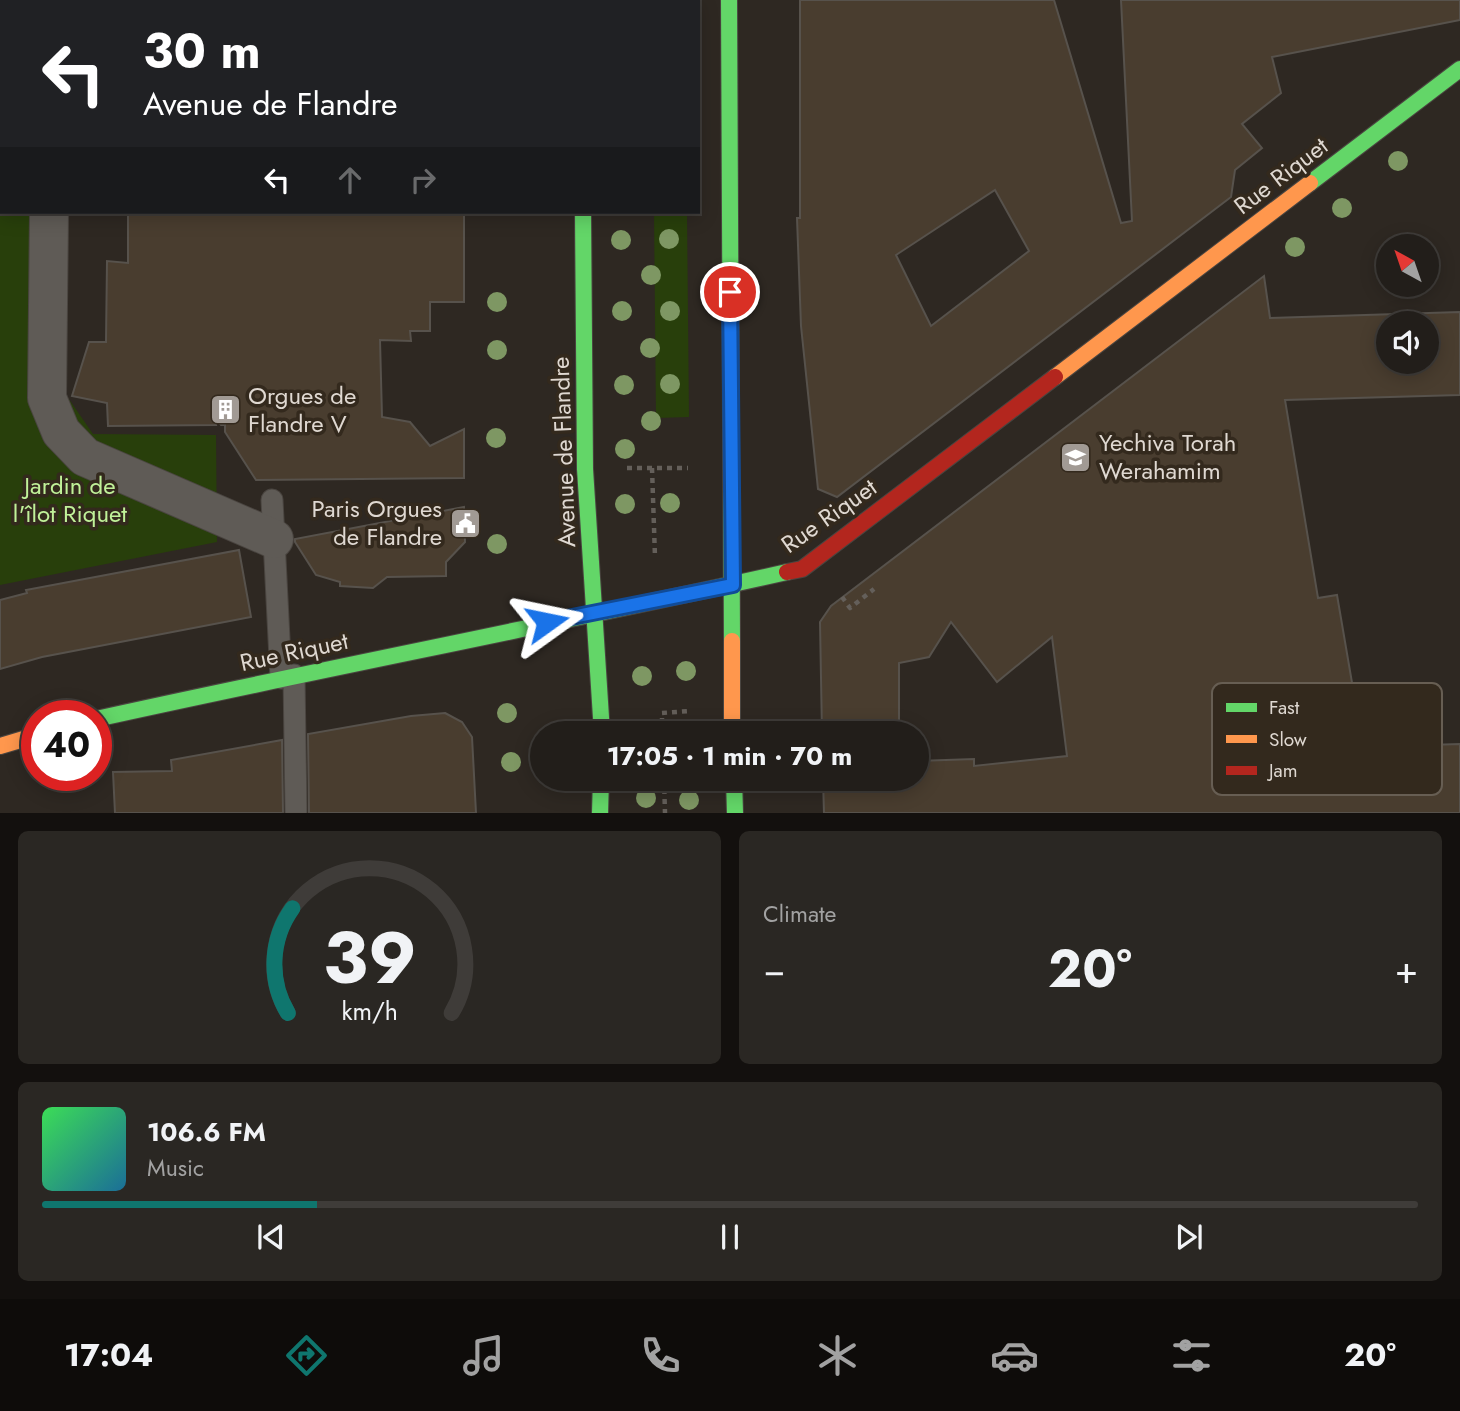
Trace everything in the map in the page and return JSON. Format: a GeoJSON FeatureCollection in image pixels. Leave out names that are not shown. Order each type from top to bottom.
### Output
{"type":"FeatureCollection","features":[{"type":"Feature","properties":{"kind":"street"},"geometry":{"type":"LineString","coordinates":[[729,0],[732,721]]}},
{"type":"Feature","properties":{"kind":"street","name":"Rue Riquet"},"geometry":{"type":"LineString","coordinates":[[112,715],[802,569],[1460,69]]}},
{"type":"Feature","properties":{"kind":"street"},"geometry":{"type":"LineString","coordinates":[[49,214],[47,398],[61,432],[85,457],[274,538]]}},
{"type":"Feature","properties":{"kind":"street","name":"Avenue de Flandre"},"geometry":{"type":"LineString","coordinates":[[583,214],[585,469],[600,721]]}},
{"type":"Feature","properties":{"kind":"street"},"geometry":{"type":"LineString","coordinates":[[0,746],[21,740]]}},
{"type":"Feature","properties":{"kind":"street"},"geometry":{"type":"LineString","coordinates":[[600,813],[601,791]]}},
{"type":"Feature","properties":{"kind":"street"},"geometry":{"type":"LineString","coordinates":[[734,791],[735,813]]}},
{"type":"Feature","properties":{"kind":"lane"},"geometry":{"type":"LineString","coordinates":[[272,500],[288,676],[296,813]]}},
{"type":"Feature","properties":{"kind":"path"},"geometry":{"type":"LineString","coordinates":[[652,468],[656,568]]}},
{"type":"Feature","properties":{"kind":"path"},"geometry":{"type":"LineString","coordinates":[[842,597],[850,608],[874,589]]}},
{"type":"Feature","properties":{"kind":"path"},"geometry":{"type":"LineString","coordinates":[[662,721],[662,713],[700,710]]}},
{"type":"Feature","properties":{"kind":"path"},"geometry":{"type":"LineString","coordinates":[[664,791],[664,813]]}},
{"type":"Feature","properties":{"kind":"green space","name":"Jardin de l'îlot Riquet"},"geometry":{"type":"Polygon","coordinates":[[[0,214],[61,214],[64,392],[93,434],[216,435],[217,542],[0,585],[0,214]]]}},
{"type":"Feature","properties":{"kind":"green space"},"geometry":{"type":"Polygon","coordinates":[[[654,214],[687,214],[689,417],[656,418],[654,214]]]}},
{"type":"Feature","properties":{"kind":"building"},"geometry":{"type":"Polygon","coordinates":[[[800,0],[1054,0],[1121,223],[1132,221],[1121,0],[1460,0],[1460,20],[1272,57],[1281,93],[1242,124],[1262,148],[1235,170],[1231,197],[837,497],[818,489],[801,326],[797,218],[800,218],[800,0]],[[995,190],[896,255],[931,326],[1029,251],[995,190]]]}},
{"type":"Feature","properties":{"kind":"building","name":"Orgues de Flandre V"},"geometry":{"type":"Polygon","coordinates":[[[128,214],[464,214],[464,302],[430,302],[430,331],[410,331],[411,341],[380,340],[382,417],[410,422],[430,446],[464,429],[464,478],[256,480],[225,432],[225,425],[221,425],[213,414],[216,425],[108,426],[107,403],[72,396],[89,342],[106,342],[107,261],[128,263],[128,214]]]}},
{"type":"Feature","properties":{"kind":"building"},"geometry":{"type":"Polygon","coordinates":[[[1264,276],[1270,318],[1376,315],[1376,374],[1439,374],[1439,313],[1460,312],[1460,395],[1285,400],[1318,598],[1337,595],[1352,683],[1212,683],[1212,795],[1442,795],[1442,745],[1460,744],[1460,813],[824,813],[823,791],[929,791],[929,761],[974,759],[974,766],[1067,756],[1052,637],[997,682],[951,622],[929,657],[899,663],[899,721],[822,721],[820,622],[831,606],[1264,276]]]}},
{"type":"Feature","properties":{"kind":"building"},"geometry":{"type":"Polygon","coordinates":[[[464,507],[465,542],[446,562],[446,576],[387,577],[373,588],[340,586],[340,582],[316,575],[295,542],[295,539],[464,507]]]}},
{"type":"Feature","properties":{"kind":"building"},"geometry":{"type":"Polygon","coordinates":[[[239,550],[251,617],[42,657],[0,669],[0,600],[27,593],[26,590],[239,550]]]}},
{"type":"Feature","properties":{"kind":"building"},"geometry":{"type":"Polygon","coordinates":[[[445,713],[462,722],[472,737],[476,813],[309,813],[308,734],[411,716],[445,713]]]}},
{"type":"Feature","properties":{"kind":"building"},"geometry":{"type":"Polygon","coordinates":[[[282,740],[283,813],[115,813],[113,772],[172,771],[171,760],[282,740]]]}},
{"type":"Feature","properties":{"kind":"traffic: fast"},"geometry":{"type":"LineString","coordinates":[[729,0],[732,641]]}},
{"type":"Feature","properties":{"kind":"traffic: fast"},"geometry":{"type":"LineString","coordinates":[[1310,183],[1460,69]]}},
{"type":"Feature","properties":{"kind":"traffic: fast"},"geometry":{"type":"LineString","coordinates":[[583,214],[585,469],[601,721]]}},
{"type":"Feature","properties":{"kind":"traffic: fast"},"geometry":{"type":"LineString","coordinates":[[112,716],[787,572]]}},
{"type":"Feature","properties":{"kind":"traffic: fast"},"geometry":{"type":"LineString","coordinates":[[600,813],[601,791]]}},
{"type":"Feature","properties":{"kind":"traffic: fast"},"geometry":{"type":"LineString","coordinates":[[734,791],[735,813]]}},
{"type":"Feature","properties":{"kind":"traffic: slow"},"geometry":{"type":"LineString","coordinates":[[1055,377],[1310,183]]}},
{"type":"Feature","properties":{"kind":"traffic: slow"},"geometry":{"type":"LineString","coordinates":[[732,641],[732,721]]}},
{"type":"Feature","properties":{"kind":"traffic: slow"},"geometry":{"type":"LineString","coordinates":[[0,746],[21,740]]}},
{"type":"Feature","properties":{"kind":"traffic: jam"},"geometry":{"type":"LineString","coordinates":[[787,572],[802,569],[1055,377]]}},
{"type":"Feature","properties":{"kind":"place","name":"Orgues de Flandre V"},"geometry":{"type":"Point","coordinates":[225,410]}},
{"type":"Feature","properties":{"kind":"place","name":"Yechiva Torah Werahamim"},"geometry":{"type":"Point","coordinates":[1076,457]}},
{"type":"Feature","properties":{"kind":"place","name":"Paris Orgues de Flandre"},"geometry":{"type":"Point","coordinates":[465,523]}},
{"type":"Feature","properties":{"kind":"route"},"geometry":{"type":"LineString","coordinates":[[547,622],[733,585],[730,292]]}}]}
